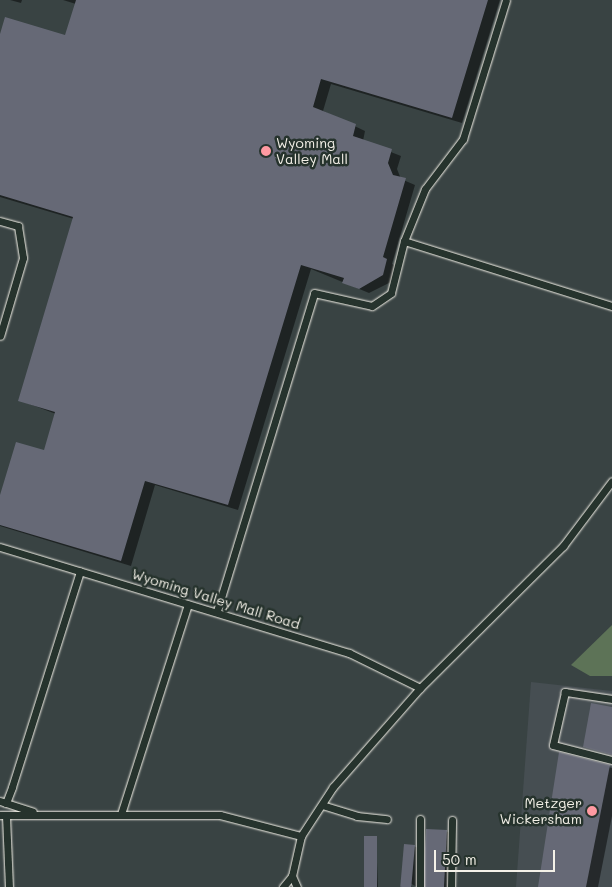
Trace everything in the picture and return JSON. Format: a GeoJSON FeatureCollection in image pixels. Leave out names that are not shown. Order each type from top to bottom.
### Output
{"type":"FeatureCollection","features":[{"type":"Feature","properties":{"kind":"lane"},"geometry":{"type":"LineString","coordinates":[[217,611],[314,293],[372,306],[391,292],[404,241],[425,190],[463,139],[506,0]]}},
{"type":"Feature","properties":{"kind":"lane"},"geometry":{"type":"LineString","coordinates":[[0,221],[18,226],[23,258],[0,336]]}},
{"type":"Feature","properties":{"kind":"lane"},"geometry":{"type":"LineString","coordinates":[[404,241],[612,306]]}},
{"type":"Feature","properties":{"kind":"lane"},"geometry":{"type":"LineString","coordinates":[[283,887],[292,876],[301,836],[322,805],[420,688],[563,546],[612,481]]}},
{"type":"Feature","properties":{"kind":"lane","name":"Wyoming Valley Mall Road"},"geometry":{"type":"LineString","coordinates":[[0,547],[217,611],[349,653],[420,688]]}},
{"type":"Feature","properties":{"kind":"lane"},"geometry":{"type":"LineString","coordinates":[[38,814],[3,802],[80,571]]}},
{"type":"Feature","properties":{"kind":"lane"},"geometry":{"type":"LineString","coordinates":[[121,814],[188,604]]}},
{"type":"Feature","properties":{"kind":"lane"},"geometry":{"type":"LineString","coordinates":[[612,699],[565,692],[552,746],[612,760]]}},
{"type":"Feature","properties":{"kind":"lane"},"geometry":{"type":"LineString","coordinates":[[322,805],[358,816],[387,819]]}},
{"type":"Feature","properties":{"kind":"lane"},"geometry":{"type":"LineString","coordinates":[[9,887],[3,845],[3,816],[38,814],[220,815],[301,836]]}},
{"type":"Feature","properties":{"kind":"lane"},"geometry":{"type":"LineString","coordinates":[[420,819],[420,887]]}},
{"type":"Feature","properties":{"kind":"lane"},"geometry":{"type":"LineString","coordinates":[[451,887],[452,820]]}},
{"type":"Feature","properties":{"kind":"lane"},"geometry":{"type":"LineString","coordinates":[[292,876],[297,887]]}},
{"type":"Feature","properties":{"kind":"shaded area"},"geometry":{"type":"Polygon","coordinates":[[[531,682],[612,691],[612,887],[516,887],[531,682]]]}},
{"type":"Feature","properties":{"kind":"green space"},"geometry":{"type":"Polygon","coordinates":[[[612,625],[612,676],[590,676],[571,665],[612,625]]]}},
{"type":"Feature","properties":{"kind":"building"},"geometry":{"type":"Polygon","coordinates":[[[76,0],[488,0],[452,118],[321,79],[313,107],[356,124],[353,136],[392,149],[388,163],[393,175],[406,178],[383,257],[387,259],[383,275],[359,289],[342,283],[344,278],[301,265],[228,505],[145,481],[121,561],[0,525],[0,495],[16,442],[44,450],[55,412],[18,401],[73,217],[0,195],[0,34],[5,17],[65,35],[76,0]]]}},
{"type":"Feature","properties":{"kind":"building"},"geometry":{"type":"Polygon","coordinates":[[[591,703],[612,707],[612,755],[583,747],[591,703]]]}},
{"type":"Feature","properties":{"kind":"building"},"geometry":{"type":"Polygon","coordinates":[[[559,752],[610,765],[586,887],[538,887],[559,752]]]}},
{"type":"Feature","properties":{"kind":"building"},"geometry":{"type":"Polygon","coordinates":[[[426,829],[447,830],[444,887],[423,887],[426,829]]]}},
{"type":"Feature","properties":{"kind":"building"},"geometry":{"type":"Polygon","coordinates":[[[364,836],[377,836],[377,887],[364,887],[364,836]]]}},
{"type":"Feature","properties":{"kind":"building"},"geometry":{"type":"Polygon","coordinates":[[[404,844],[415,845],[411,887],[400,887],[404,844]]]}},
{"type":"Feature","properties":{"kind":"place","name":"Wyoming Valley Mall"},"geometry":{"type":"Point","coordinates":[266,151]}},
{"type":"Feature","properties":{"kind":"place","name":"Metzger Wickersham"},"geometry":{"type":"Point","coordinates":[592,811]}}]}
